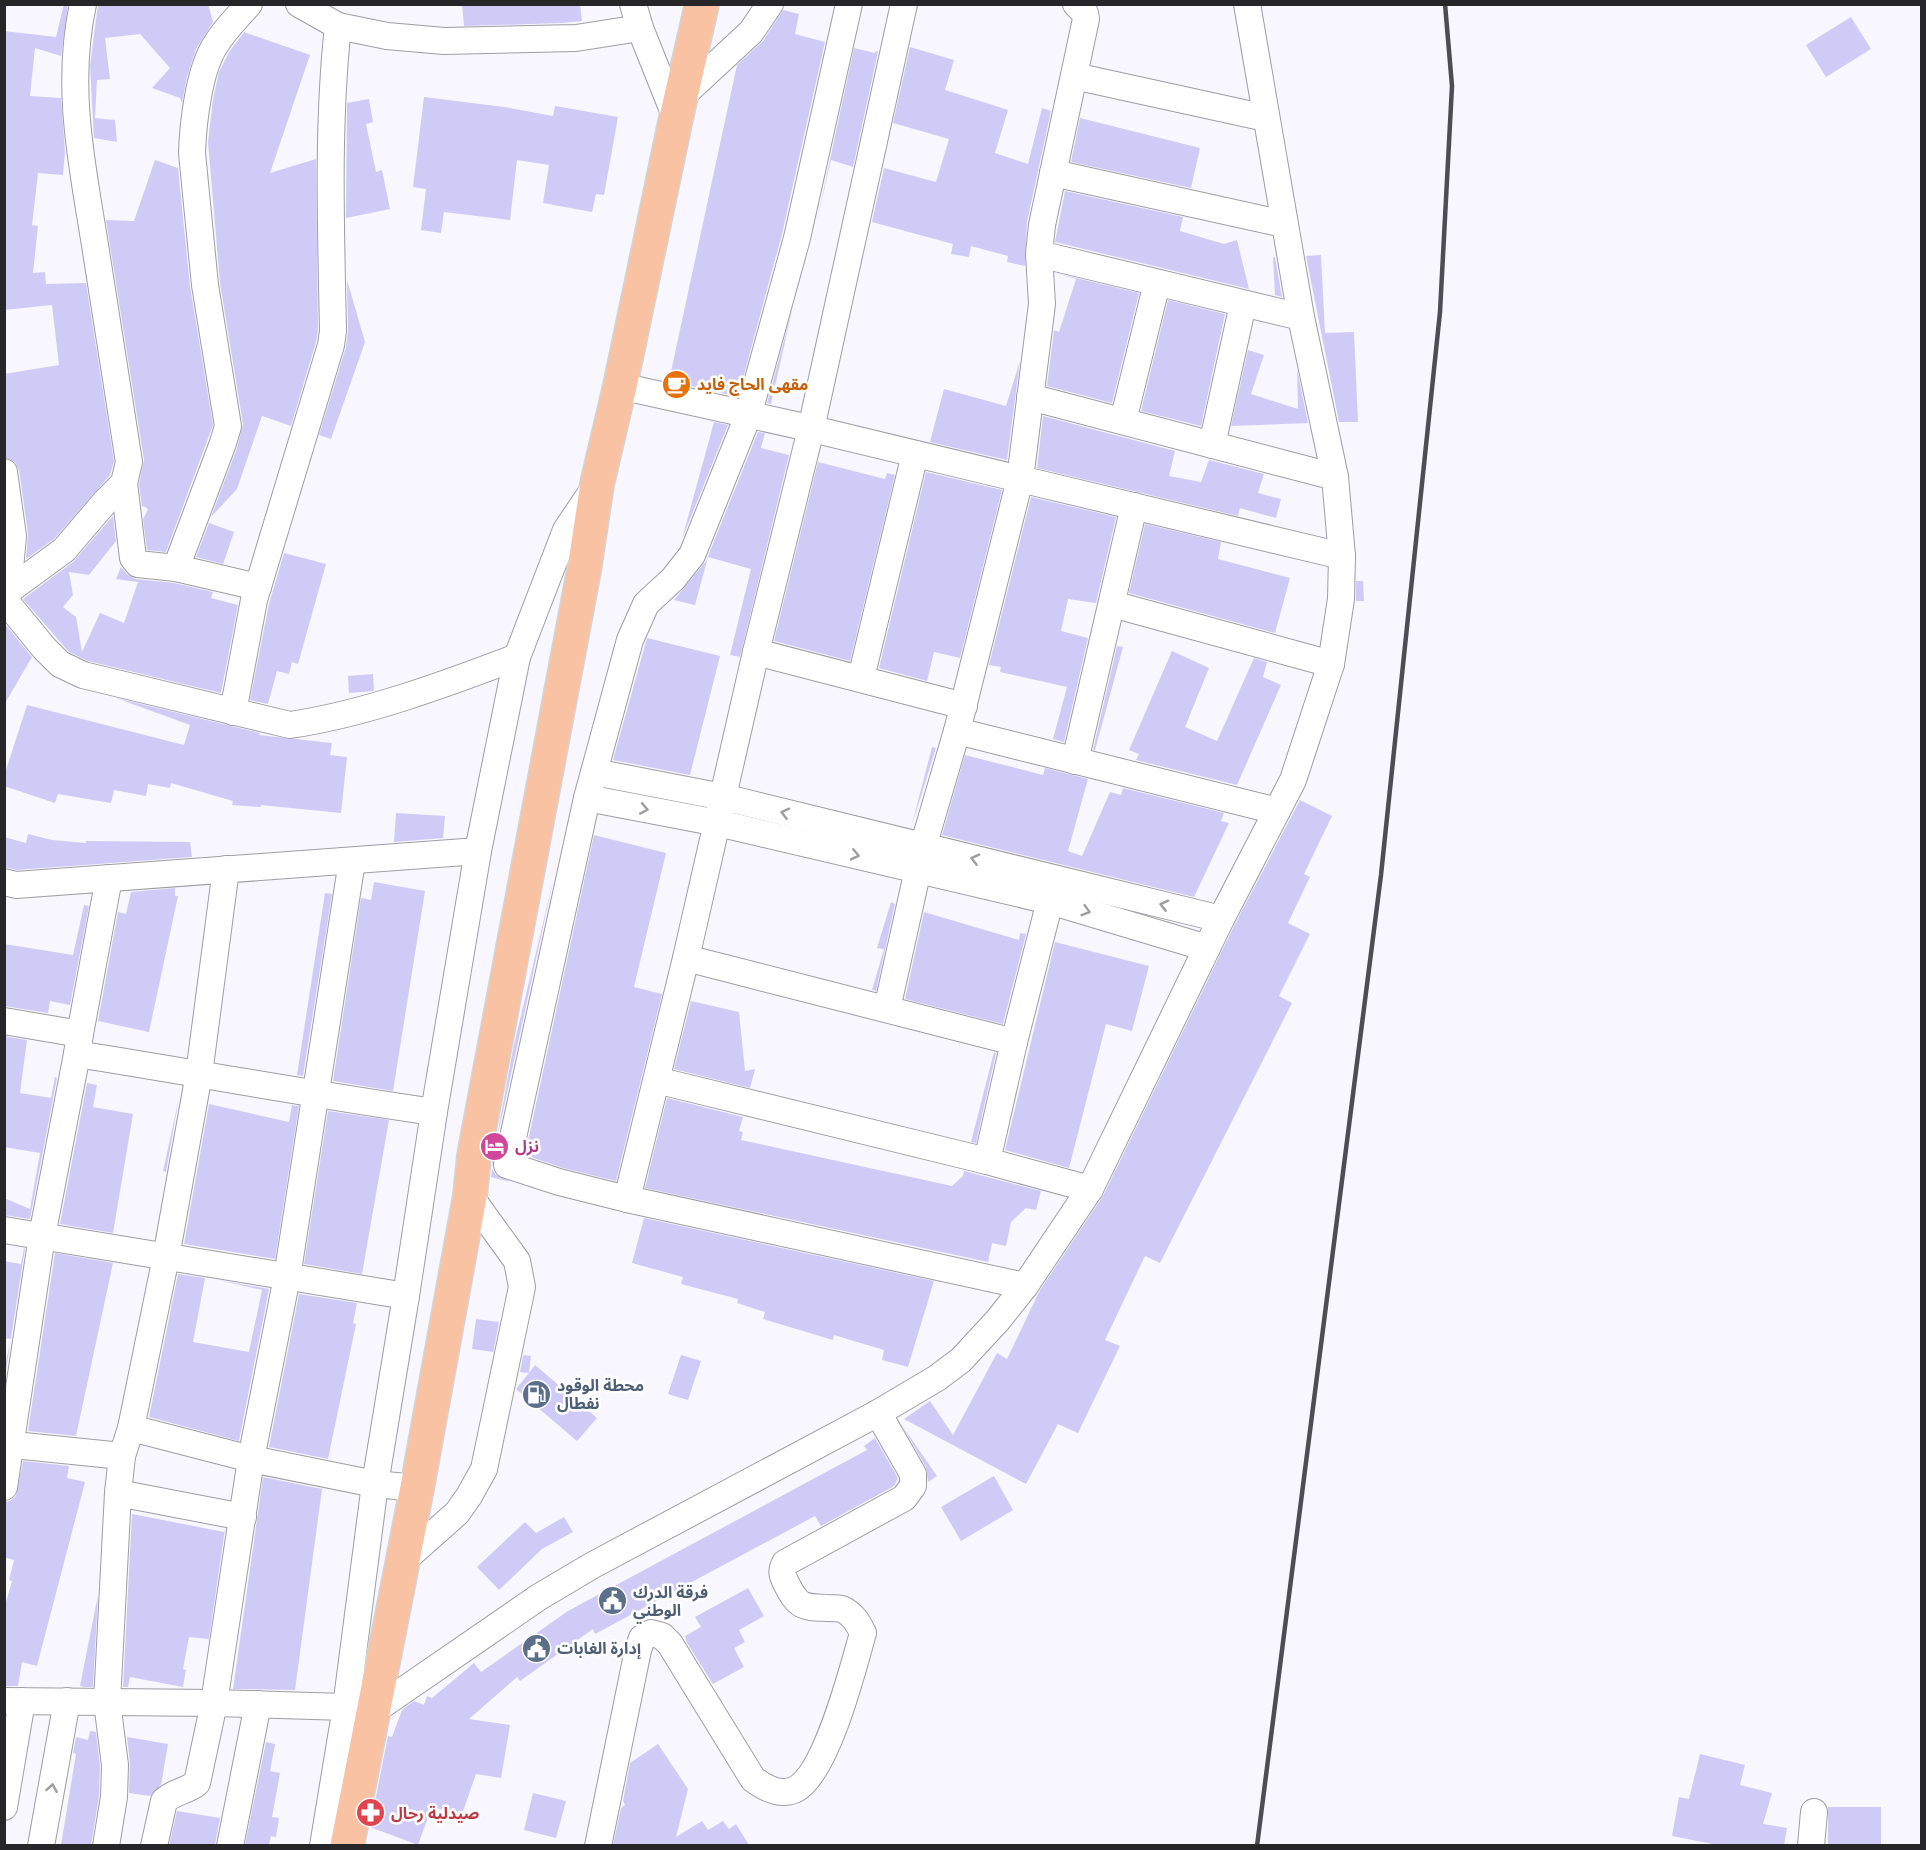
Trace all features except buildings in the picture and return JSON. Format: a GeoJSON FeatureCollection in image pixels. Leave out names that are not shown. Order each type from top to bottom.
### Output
{"type":"FeatureCollection","features":[{"type":"Feature","properties":{"kind":"main road"},"geometry":{"type":"LineString","coordinates":[[347,1845],[361,1708],[404,1560],[470,1197],[474,1156],[584,570],[597,484],[702,4]]}},
{"type":"Feature","properties":{"kind":"street"},"geometry":{"type":"LineString","coordinates":[[83,4],[75,72],[76,128],[129,462],[124,483],[133,558],[142,565],[176,568],[258,587]]}},
{"type":"Feature","properties":{"kind":"street"},"geometry":{"type":"LineString","coordinates":[[176,568],[224,444],[228,426],[205,285],[192,153],[193,134],[198,100],[210,55],[225,31],[249,4]]}},
{"type":"Feature","properties":{"kind":"street"},"geometry":{"type":"LineString","coordinates":[[299,4],[338,26],[387,36],[444,41],[576,38],[636,16],[678,107],[751,32],[770,4]]}},
{"type":"Feature","properties":{"kind":"street"},"geometry":{"type":"LineString","coordinates":[[507,1165],[587,798],[634,627],[646,604],[673,579],[692,555],[748,416],[797,238],[849,4]]}},
{"type":"Feature","properties":{"kind":"street"},"geometry":{"type":"LineString","coordinates":[[627,1199],[811,429],[904,4]]}},
{"type":"Feature","properties":{"kind":"street"},"geometry":{"type":"LineString","coordinates":[[887,1009],[920,858],[964,706],[1020,479],[1042,304],[1039,254],[1042,225],[1086,19],[1085,12],[1076,4]]}},
{"type":"Feature","properties":{"kind":"street"},"geometry":{"type":"LineString","coordinates":[[4,1807],[13,1701],[214,1703],[361,1708],[538,1597],[638,1539],[672,1524],[878,1413],[937,1378],[961,1360],[998,1320],[1025,1286],[1090,1189],[1221,919],[1293,780],[1331,664],[1341,599],[1342,556],[1335,477],[1301,317],[1247,4]]}},
{"type":"Feature","properties":{"kind":"street"},"geometry":{"type":"LineString","coordinates":[[233,712],[258,587],[331,345],[333,331],[330,196],[332,89],[338,26]]}},
{"type":"Feature","properties":{"kind":"street"},"geometry":{"type":"LineString","coordinates":[[1074,76],[1266,118]]}},
{"type":"Feature","properties":{"kind":"street"},"geometry":{"type":"LineString","coordinates":[[1053,173],[1284,224]]}},
{"type":"Feature","properties":{"kind":"street"},"geometry":{"type":"LineString","coordinates":[[1039,254],[1301,317]]}},
{"type":"Feature","properties":{"kind":"street"},"geometry":{"type":"LineString","coordinates":[[1123,422],[1157,283]]}},
{"type":"Feature","properties":{"kind":"street"},"geometry":{"type":"LineString","coordinates":[[1212,445],[1243,304]]}},
{"type":"Feature","properties":{"kind":"street"},"geometry":{"type":"LineString","coordinates":[[620,386],[811,429],[1342,556]]}},
{"type":"Feature","properties":{"kind":"street"},"geometry":{"type":"LineString","coordinates":[[1030,397],[1335,477]]}},
{"type":"Feature","properties":{"kind":"street"},"geometry":{"type":"LineString","coordinates":[[861,678],[915,454]]}},
{"type":"Feature","properties":{"kind":"street"},"geometry":{"type":"LineString","coordinates":[[4,472],[13,536],[6,597],[52,656],[60,664],[83,675],[290,725],[324,720],[455,681],[517,657]]}},
{"type":"Feature","properties":{"kind":"street"},"geometry":{"type":"LineString","coordinates":[[6,597],[59,555],[124,483]]}},
{"type":"Feature","properties":{"kind":"street"},"geometry":{"type":"LineString","coordinates":[[323,1845],[361,1708],[375,1484],[478,851],[517,657],[566,530],[597,484]]}},
{"type":"Feature","properties":{"kind":"street"},"geometry":{"type":"LineString","coordinates":[[1075,761],[1134,506]]}},
{"type":"Feature","properties":{"kind":"street"},"geometry":{"type":"LineString","coordinates":[[1112,604],[1331,664]]}},
{"type":"Feature","properties":{"kind":"street"},"geometry":{"type":"LineString","coordinates":[[756,652],[964,706]]}},
{"type":"Feature","properties":{"kind":"street"},"geometry":{"type":"LineString","coordinates":[[957,731],[1277,811]]}},
{"type":"Feature","properties":{"kind":"street"},"geometry":{"type":"LineString","coordinates":[[594,772],[723,797],[1050,901],[1207,948]]}},
{"type":"Feature","properties":{"kind":"street"},"geometry":{"type":"LineString","coordinates":[[587,798],[920,858],[1221,919]]}},
{"type":"Feature","properties":{"kind":"street"},"geometry":{"type":"LineString","coordinates":[[4,882],[16,885],[478,851]]}},
{"type":"Feature","properties":{"kind":"street"},"geometry":{"type":"LineString","coordinates":[[154,1845],[164,1801],[169,1796],[198,1783],[214,1703],[251,1459],[286,1277],[352,861]]}},
{"type":"Feature","properties":{"kind":"street"},"geometry":{"type":"LineString","coordinates":[[106,1845],[114,1797],[115,1765],[107,1702],[122,1456],[131,1428],[166,1257],[199,1074],[226,869]]}},
{"type":"Feature","properties":{"kind":"street"},"geometry":{"type":"LineString","coordinates":[[4,1487],[8,1445],[42,1236],[109,878]]}},
{"type":"Feature","properties":{"kind":"street"},"geometry":{"type":"LineString","coordinates":[[987,1161],[1050,901]]}},
{"type":"Feature","properties":{"kind":"street"},"geometry":{"type":"LineString","coordinates":[[686,958],[1014,1042]]}},
{"type":"Feature","properties":{"kind":"street"},"geometry":{"type":"LineString","coordinates":[[4,1021],[78,1044],[199,1074],[314,1095],[434,1112]]}},
{"type":"Feature","properties":{"kind":"street"},"geometry":{"type":"LineString","coordinates":[[656,1080],[987,1161],[1090,1189]]}},
{"type":"Feature","properties":{"kind":"street"},"geometry":{"type":"LineString","coordinates":[[474,1156],[552,1180],[627,1199],[1025,1286]]}},
{"type":"Feature","properties":{"kind":"street"},"geometry":{"type":"LineString","coordinates":[[404,1560],[457,1513],[484,1468],[522,1287],[517,1261],[470,1197]]}},
{"type":"Feature","properties":{"kind":"street"},"geometry":{"type":"LineString","coordinates":[[4,1230],[406,1296]]}},
{"type":"Feature","properties":{"kind":"street"},"geometry":{"type":"LineString","coordinates":[[598,1845],[638,1650],[642,1638],[651,1633],[662,1636],[670,1644],[753,1779],[774,1792],[790,1791],[803,1784],[816,1766],[845,1696],[863,1633],[858,1622],[840,1608],[800,1605],[785,1581],[782,1569],[784,1563],[904,1498],[913,1486],[913,1474],[878,1413]]}},
{"type":"Feature","properties":{"kind":"street"},"geometry":{"type":"LineString","coordinates":[[131,1428],[251,1459],[375,1484],[417,1488]]}},
{"type":"Feature","properties":{"kind":"street"},"geometry":{"type":"LineString","coordinates":[[8,1445],[122,1456]]}},
{"type":"Feature","properties":{"kind":"street"},"geometry":{"type":"LineString","coordinates":[[118,1493],[243,1517]]}},
{"type":"Feature","properties":{"kind":"street"},"geometry":{"type":"LineString","coordinates":[[41,1845],[67,1701]]}},
{"type":"Feature","properties":{"kind":"street"},"geometry":{"type":"LineString","coordinates":[[230,1845],[258,1704]]}},
{"type":"Feature","properties":{"kind":"street"},"geometry":{"type":"LineString","coordinates":[[1811,1845],[1814,1812]]}},
{"type":"Feature","properties":{"kind":"railway"},"geometry":{"type":"LineString","coordinates":[[1257,1846],[1381,875],[1440,312],[1452,86],[1445,4]]}},
{"type":"Feature","properties":{"kind":"place","name":"مقهى الحاج فايد"},"geometry":{"type":"Point","coordinates":[676,384]}},
{"type":"Feature","properties":{"kind":"place","name":"نزل"},"geometry":{"type":"Point","coordinates":[494,1146]}},
{"type":"Feature","properties":{"kind":"place","name":"محطة الوقود نفطال"},"geometry":{"type":"Point","coordinates":[536,1394]}},
{"type":"Feature","properties":{"kind":"place","name":"فرقة الدرك الوطني"},"geometry":{"type":"Point","coordinates":[612,1601]}},
{"type":"Feature","properties":{"kind":"place","name":"إدارة الغابات"},"geometry":{"type":"Point","coordinates":[536,1648]}},
{"type":"Feature","properties":{"kind":"place","name":"صيدلية رحال"},"geometry":{"type":"Point","coordinates":[370,1813]}}]}
